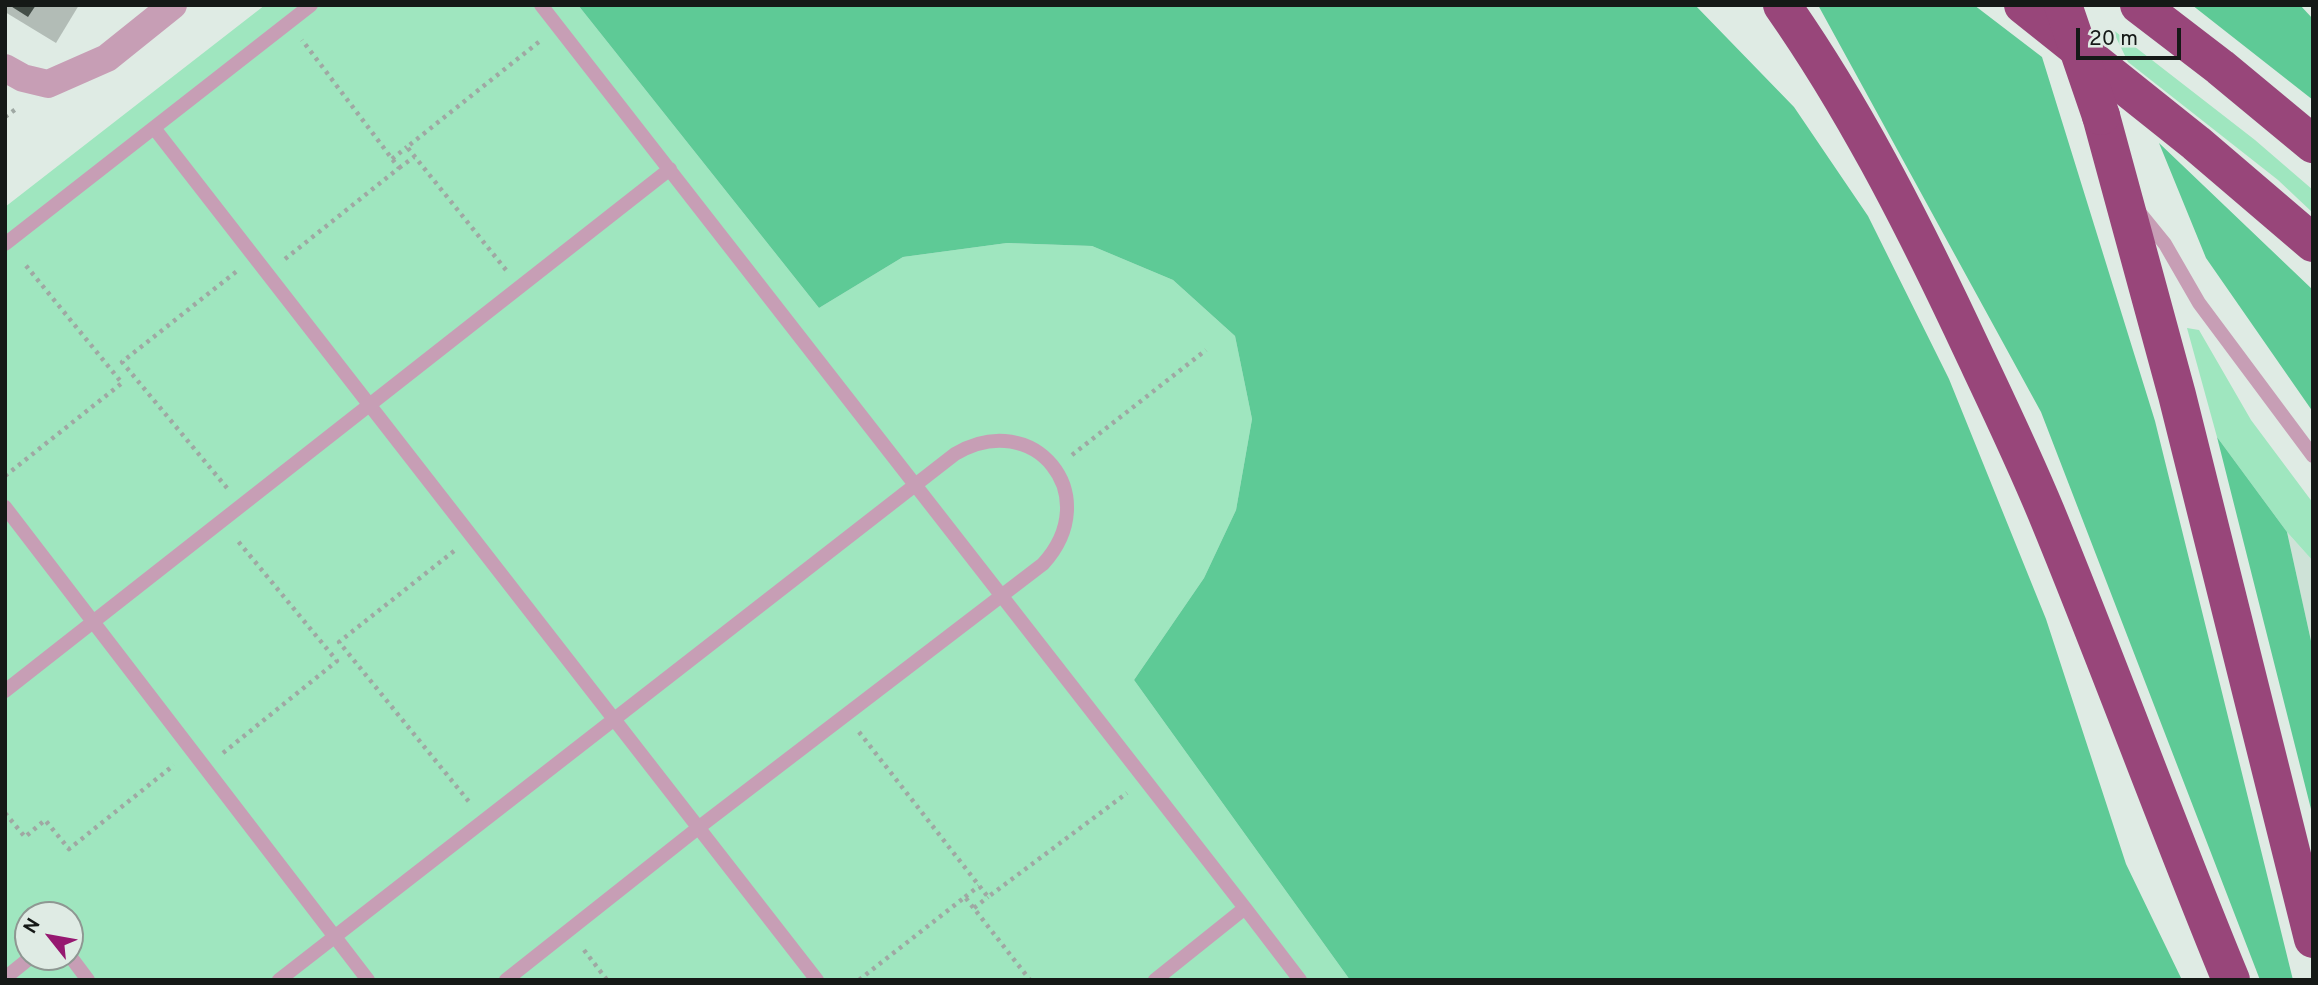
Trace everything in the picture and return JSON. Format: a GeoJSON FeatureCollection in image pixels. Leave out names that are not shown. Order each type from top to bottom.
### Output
{"type":"FeatureCollection","features":[{"type":"Feature","properties":{"kind":"highway"},"geometry":{"type":"LineString","coordinates":[[1782,5],[1889,182],[1934,267],[2014,437],[2231,980]]}},
{"type":"Feature","properties":{"kind":"highway"},"geometry":{"type":"LineString","coordinates":[[2023,5],[2196,143],[2313,243]]}},
{"type":"Feature","properties":{"kind":"highway"},"geometry":{"type":"LineString","coordinates":[[2063,5],[2101,116],[2177,395],[2313,939]]}},
{"type":"Feature","properties":{"kind":"highway"},"geometry":{"type":"LineString","coordinates":[[2138,5],[2220,67],[2313,144]]}},
{"type":"Feature","properties":{"kind":"street"},"geometry":{"type":"LineString","coordinates":[[5,68],[23,78],[48,84],[107,58],[173,5]]}},
{"type":"Feature","properties":{"kind":"lane"},"geometry":{"type":"LineString","coordinates":[[6,243],[311,5]]}},
{"type":"Feature","properties":{"kind":"lane"},"geometry":{"type":"LineString","coordinates":[[541,5],[1300,980]]}},
{"type":"Feature","properties":{"kind":"lane"},"geometry":{"type":"LineString","coordinates":[[154,128],[817,980]]}},
{"type":"Feature","properties":{"kind":"lane"},"geometry":{"type":"LineString","coordinates":[[5,691],[670,169]]}},
{"type":"Feature","properties":{"kind":"lane"},"geometry":{"type":"LineString","coordinates":[[2121,190],[2165,244],[2199,303],[2313,456]]}},
{"type":"Feature","properties":{"kind":"lane"},"geometry":{"type":"LineString","coordinates":[[279,980],[955,454],[972,444],[998,440],[1025,446],[1037,452],[1055,468],[1065,489],[1067,518],[1060,541],[1043,564],[698,828],[506,980]]}},
{"type":"Feature","properties":{"kind":"lane"},"geometry":{"type":"LineString","coordinates":[[5,507],[368,980]]}},
{"type":"Feature","properties":{"kind":"lane"},"geometry":{"type":"LineString","coordinates":[[1155,980],[1245,908]]}},
{"type":"Feature","properties":{"kind":"path"},"geometry":{"type":"LineString","coordinates":[[289,23],[399,168]]}},
{"type":"Feature","properties":{"kind":"path"},"geometry":{"type":"LineString","coordinates":[[392,159],[558,27]]}},
{"type":"Feature","properties":{"kind":"path"},"geometry":{"type":"LineString","coordinates":[[407,147],[519,287]]}},
{"type":"Feature","properties":{"kind":"path"},"geometry":{"type":"LineString","coordinates":[[267,274],[414,157]]}},
{"type":"Feature","properties":{"kind":"path"},"geometry":{"type":"LineString","coordinates":[[6,243],[122,383]]}},
{"type":"Feature","properties":{"kind":"path"},"geometry":{"type":"LineString","coordinates":[[112,370],[254,257]]}},
{"type":"Feature","properties":{"kind":"path"},"geometry":{"type":"LineString","coordinates":[[1055,468],[1206,350]]}},
{"type":"Feature","properties":{"kind":"path"},"geometry":{"type":"LineString","coordinates":[[122,362],[241,505]]}},
{"type":"Feature","properties":{"kind":"path"},"geometry":{"type":"LineString","coordinates":[[5,476],[133,375]]}},
{"type":"Feature","properties":{"kind":"path"},"geometry":{"type":"LineString","coordinates":[[221,521],[337,661]]}},
{"type":"Feature","properties":{"kind":"path"},"geometry":{"type":"LineString","coordinates":[[328,650],[471,537]]}},
{"type":"Feature","properties":{"kind":"path"},"geometry":{"type":"LineString","coordinates":[[338,642],[485,821]]}},
{"type":"Feature","properties":{"kind":"path"},"geometry":{"type":"LineString","coordinates":[[205,766],[347,652]]}},
{"type":"Feature","properties":{"kind":"path"},"geometry":{"type":"LineString","coordinates":[[846,715],[988,897]]}},
{"type":"Feature","properties":{"kind":"path"},"geometry":{"type":"LineString","coordinates":[[5,813],[25,837],[45,820],[69,849],[192,750]]}},
{"type":"Feature","properties":{"kind":"path"},"geometry":{"type":"LineString","coordinates":[[974,908],[1145,780]]}},
{"type":"Feature","properties":{"kind":"path"},"geometry":{"type":"LineString","coordinates":[[859,980],[979,886]]}},
{"type":"Feature","properties":{"kind":"path"},"geometry":{"type":"LineString","coordinates":[[965,897],[1030,980]]}},
{"type":"Feature","properties":{"kind":"path"},"geometry":{"type":"LineString","coordinates":[[569,930],[607,980]]}},
{"type":"Feature","properties":{"kind":"shaded area"},"geometry":{"type":"Polygon","coordinates":[[[2287,532],[2313,561],[2313,650],[2287,532]]]}},
{"type":"Feature","properties":{"kind":"green space"},"geometry":{"type":"Polygon","coordinates":[[[265,5],[578,5],[819,308],[903,257],[1007,243],[1092,246],[1173,280],[1235,336],[1252,419],[1236,510],[1204,578],[1134,680],[1350,980],[5,980],[5,207],[265,5]]]}},
{"type":"Feature","properties":{"kind":"green space"},"geometry":{"type":"Polygon","coordinates":[[[578,5],[1695,5],[1794,107],[1868,216],[1949,379],[2046,619],[2126,864],[2182,980],[1350,980],[1134,680],[1204,578],[1236,510],[1252,419],[1235,336],[1173,280],[1092,246],[1007,243],[903,257],[819,308],[578,5]]]}},
{"type":"Feature","properties":{"kind":"green space"},"geometry":{"type":"Polygon","coordinates":[[[1818,5],[1974,5],[2042,57],[2155,421],[2293,980],[2260,980],[2041,412],[1818,5]]]}},
{"type":"Feature","properties":{"kind":"green space"},"geometry":{"type":"Polygon","coordinates":[[[2192,5],[2300,5],[2313,19],[2313,100],[2192,5]]]}},
{"type":"Feature","properties":{"kind":"green space"},"geometry":{"type":"Polygon","coordinates":[[[2112,29],[2255,140],[2313,190],[2313,213],[2278,180],[2128,62],[2112,29]]]}},
{"type":"Feature","properties":{"kind":"green space"},"geometry":{"type":"Polygon","coordinates":[[[2159,143],[2313,290],[2313,412],[2206,258],[2159,143]]]}},
{"type":"Feature","properties":{"kind":"green space"},"geometry":{"type":"Polygon","coordinates":[[[2187,328],[2199,330],[2251,420],[2313,503],[2313,561],[2287,532],[2217,437],[2187,328]]]}},
{"type":"Feature","properties":{"kind":"green space"},"geometry":{"type":"Polygon","coordinates":[[[2217,437],[2287,532],[2313,650],[2313,817],[2217,437]]]}},
{"type":"Feature","properties":{"kind":"building"},"geometry":{"type":"Polygon","coordinates":[[[9,5],[36,5],[28,17],[9,5]]]}}]}
